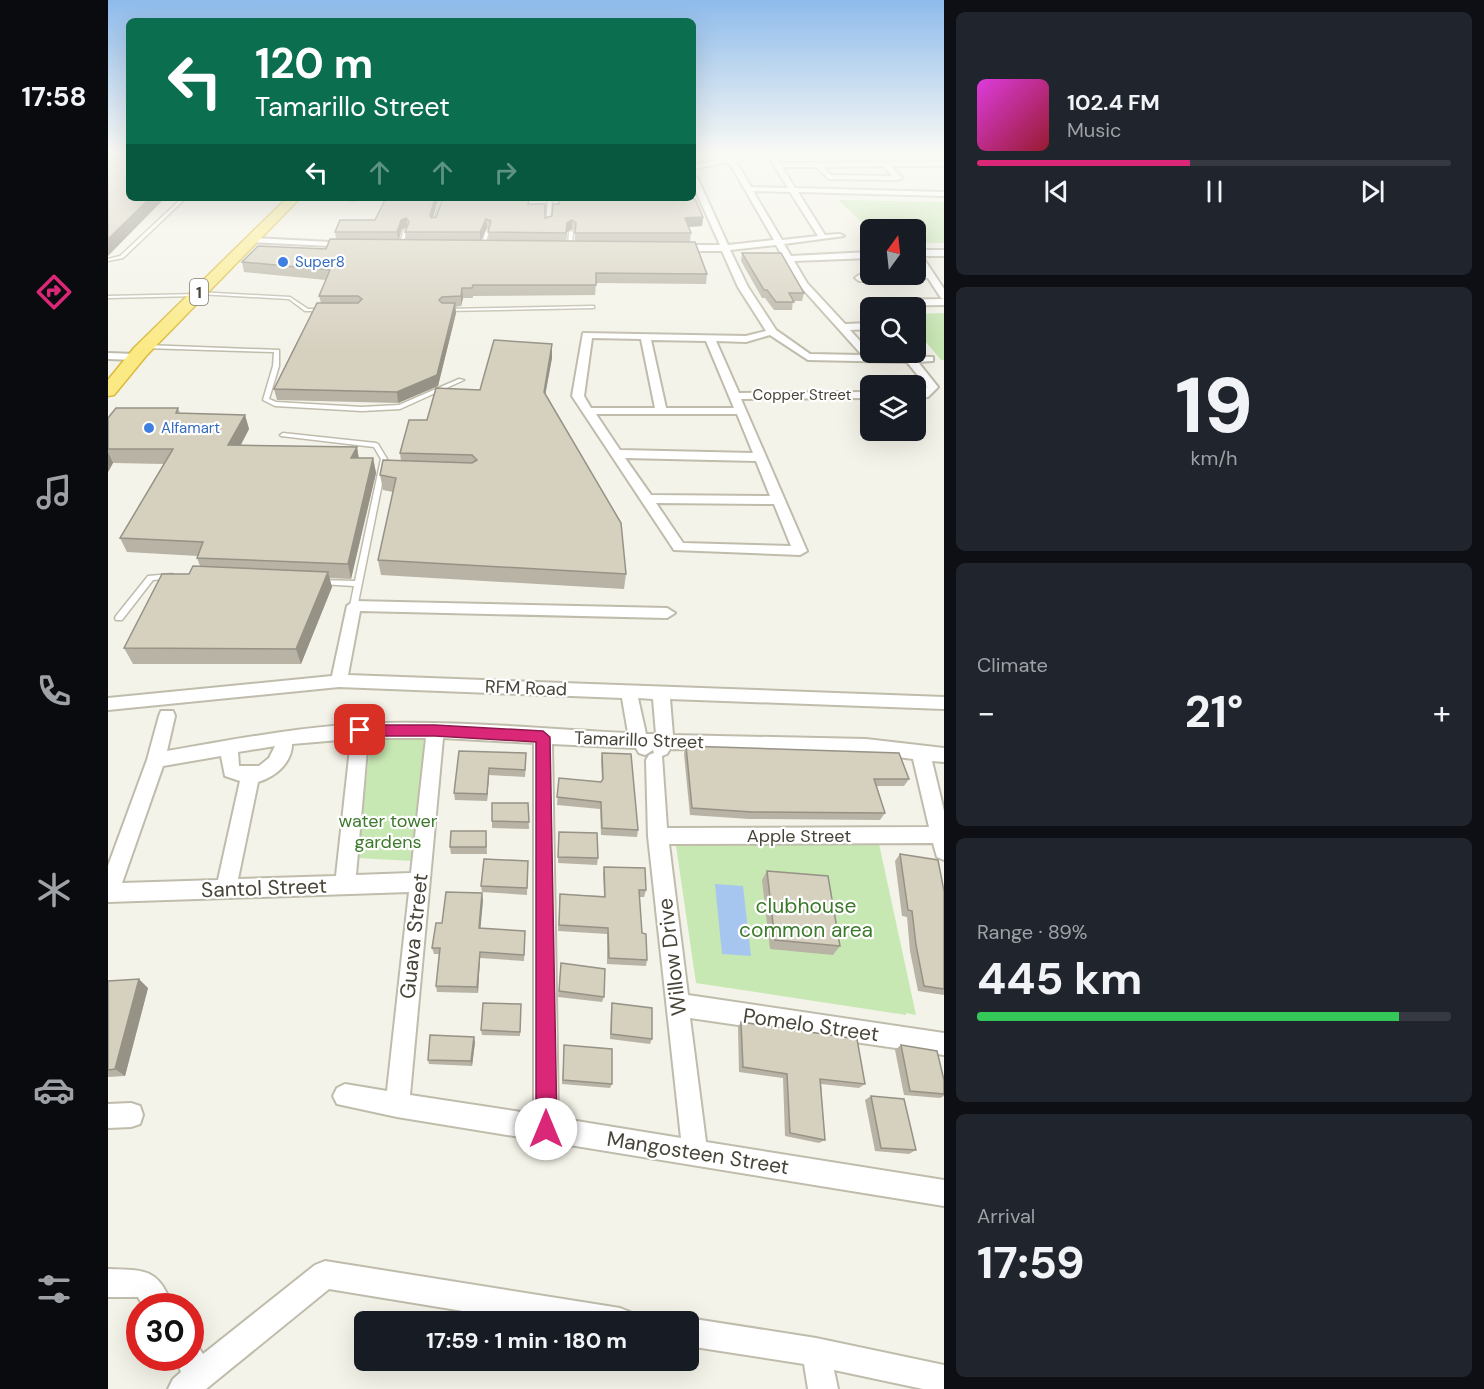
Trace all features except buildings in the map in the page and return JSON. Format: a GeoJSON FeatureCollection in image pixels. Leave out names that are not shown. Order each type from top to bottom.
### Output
{"type":"FeatureCollection","features":[{"type":"Feature","properties":{"kind":"highway","name":"1"},"geometry":{"type":"LineString","coordinates":[[108,391],[140,352],[273,219]]}},
{"type":"Feature","properties":{"kind":"street"},"geometry":{"type":"LineString","coordinates":[[712,219],[743,287],[772,332],[808,357],[860,358]]}},
{"type":"Feature","properties":{"kind":"street"},"geometry":{"type":"LineString","coordinates":[[765,219],[803,284],[860,346]]}},
{"type":"Feature","properties":{"kind":"street"},"geometry":{"type":"LineString","coordinates":[[811,219],[823,238]]}},
{"type":"Feature","properties":{"kind":"street"},"geometry":{"type":"LineString","coordinates":[[666,248],[725,248],[840,236]]}},
{"type":"Feature","properties":{"kind":"street"},"geometry":{"type":"LineString","coordinates":[[252,240],[358,245]]}},
{"type":"Feature","properties":{"kind":"street"},"geometry":{"type":"LineString","coordinates":[[389,245],[412,246]]}},
{"type":"Feature","properties":{"kind":"street"},"geometry":{"type":"LineString","coordinates":[[471,246],[494,246]]}},
{"type":"Feature","properties":{"kind":"street"},"geometry":{"type":"LineString","coordinates":[[559,247],[582,247]]}},
{"type":"Feature","properties":{"kind":"street"},"geometry":{"type":"LineString","coordinates":[[926,253],[944,253]]}},
{"type":"Feature","properties":{"kind":"street"},"geometry":{"type":"LineString","coordinates":[[788,259],[860,255]]}},
{"type":"Feature","properties":{"kind":"street"},"geometry":{"type":"LineString","coordinates":[[926,269],[944,296]]}},
{"type":"Feature","properties":{"kind":"street"},"geometry":{"type":"LineString","coordinates":[[866,287],[859,278],[930,275]]}},
{"type":"Feature","properties":{"kind":"street"},"geometry":{"type":"LineString","coordinates":[[926,303],[944,302]]}},
{"type":"Feature","properties":{"kind":"street"},"geometry":{"type":"LineString","coordinates":[[842,327],[860,326]]}},
{"type":"Feature","properties":{"kind":"street"},"geometry":{"type":"LineString","coordinates":[[710,338],[800,551],[679,547],[578,396],[587,335],[645,336],[746,339],[772,332]]}},
{"type":"Feature","properties":{"kind":"street"},"geometry":{"type":"LineString","coordinates":[[645,336],[661,411]]}},
{"type":"Feature","properties":{"kind":"street"},"geometry":{"type":"LineString","coordinates":[[108,356],[140,352]]}},
{"type":"Feature","properties":{"kind":"street"},"geometry":{"type":"LineString","coordinates":[[913,363],[923,375]]}},
{"type":"Feature","properties":{"kind":"street"},"geometry":{"type":"LineString","coordinates":[[926,378],[933,387],[926,393]]}},
{"type":"Feature","properties":{"kind":"street","name":"Copper Street"},"geometry":{"type":"LineString","coordinates":[[735,396],[860,395]]}},
{"type":"Feature","properties":{"kind":"street"},"geometry":{"type":"LineString","coordinates":[[588,411],[741,411]]}},
{"type":"Feature","properties":{"kind":"street"},"geometry":{"type":"LineString","coordinates":[[616,454],[760,457]]}},
{"type":"Feature","properties":{"kind":"street"},"geometry":{"type":"LineString","coordinates":[[647,499],[779,500]]}},
{"type":"Feature","properties":{"kind":"street"},"geometry":{"type":"LineString","coordinates":[[339,681],[354,606],[667,613]]}},
{"type":"Feature","properties":{"kind":"street","name":"RFM Road"},"geometry":{"type":"LineString","coordinates":[[108,704],[339,681],[944,703]]}},
{"type":"Feature","properties":{"kind":"street"},"geometry":{"type":"LineString","coordinates":[[629,691],[632,716],[639,741],[655,760],[665,741],[661,693]]}},
{"type":"Feature","properties":{"kind":"street"},"geometry":{"type":"LineString","coordinates":[[108,893],[156,760],[167,716]]}},
{"type":"Feature","properties":{"kind":"street"},"geometry":{"type":"LineString","coordinates":[[345,885],[360,730]]}},
{"type":"Feature","properties":{"kind":"street","name":"Tamarillo Street"},"geometry":{"type":"LineString","coordinates":[[156,760],[280,738],[360,730],[435,731],[639,741],[866,746],[944,755]]}},
{"type":"Feature","properties":{"kind":"street","name":"Guava Street"},"geometry":{"type":"LineString","coordinates":[[397,1105],[435,731]]}},
{"type":"Feature","properties":{"kind":"street"},"geometry":{"type":"LineString","coordinates":[[543,737],[546,1129]]}},
{"type":"Feature","properties":{"kind":"street"},"geometry":{"type":"LineString","coordinates":[[229,748],[231,771],[250,777],[265,773],[277,764],[284,747],[280,738]]}},
{"type":"Feature","properties":{"kind":"street"},"geometry":{"type":"LineString","coordinates":[[921,753],[942,843]]}},
{"type":"Feature","properties":{"kind":"street","name":"Willow Drive"},"geometry":{"type":"LineString","coordinates":[[655,760],[657,836],[695,1153]]}},
{"type":"Feature","properties":{"kind":"street"},"geometry":{"type":"LineString","coordinates":[[226,889],[250,777]]}},
{"type":"Feature","properties":{"kind":"street","name":"Apple Street"},"geometry":{"type":"LineString","coordinates":[[657,836],[942,843]]}},
{"type":"Feature","properties":{"kind":"street","name":"Santol Street"},"geometry":{"type":"LineString","coordinates":[[108,893],[420,882]]}},
{"type":"Feature","properties":{"kind":"street","name":"Pomelo Street"},"geometry":{"type":"LineString","coordinates":[[678,1005],[944,1044]]}},
{"type":"Feature","properties":{"kind":"street","name":"Mangosteen Street"},"geometry":{"type":"LineString","coordinates":[[345,1096],[944,1193]]}},
{"type":"Feature","properties":{"kind":"street"},"geometry":{"type":"LineString","coordinates":[[190,1374],[325,1275],[552,1311]]}},
{"type":"Feature","properties":{"kind":"street"},"geometry":{"type":"LineString","coordinates":[[108,1283],[145,1284],[150,1293]]}},
{"type":"Feature","properties":{"kind":"street"},"geometry":{"type":"LineString","coordinates":[[699,1334],[816,1352],[944,1379]]}},
{"type":"Feature","properties":{"kind":"street"},"geometry":{"type":"LineString","coordinates":[[816,1352],[823,1389]]}},
{"type":"Feature","properties":{"kind":"lane"},"geometry":{"type":"LineString","coordinates":[[108,260],[121,257],[162,219]]}},
{"type":"Feature","properties":{"kind":"lane"},"geometry":{"type":"LineString","coordinates":[[434,224],[436,219]]}},
{"type":"Feature","properties":{"kind":"lane"},"geometry":{"type":"LineString","coordinates":[[548,219],[548,225]]}},
{"type":"Feature","properties":{"kind":"lane"},"geometry":{"type":"LineString","coordinates":[[400,245],[406,230]]}},
{"type":"Feature","properties":{"kind":"lane"},"geometry":{"type":"LineString","coordinates":[[483,246],[487,231]]}},
{"type":"Feature","properties":{"kind":"lane"},"geometry":{"type":"LineString","coordinates":[[570,247],[571,232]]}},
{"type":"Feature","properties":{"kind":"lane"},"geometry":{"type":"LineString","coordinates":[[108,297],[198,294],[290,298],[307,310],[328,310]]}},
{"type":"Feature","properties":{"kind":"lane"},"geometry":{"type":"LineString","coordinates":[[444,310],[534,310],[592,307]]}},
{"type":"Feature","properties":{"kind":"lane"},"geometry":{"type":"LineString","coordinates":[[140,352],[277,351],[276,366],[266,400],[275,404],[362,408],[400,407],[461,380]]}},
{"type":"Feature","properties":{"kind":"lane"},"geometry":{"type":"LineString","coordinates":[[283,435],[376,445],[384,459],[354,606]]}},
{"type":"Feature","properties":{"kind":"lane"},"geometry":{"type":"LineString","coordinates":[[382,471],[393,471]]}},
{"type":"Feature","properties":{"kind":"lane"},"geometry":{"type":"LineString","coordinates":[[119,618],[151,578],[177,576]]}},
{"type":"Feature","properties":{"kind":"lane"},"geometry":{"type":"LineString","coordinates":[[313,582],[358,584]]}},
{"type":"Feature","properties":{"kind":"green space"},"geometry":{"type":"Polygon","coordinates":[[[858,219],[944,219],[944,243],[926,243],[926,219],[858,219]]]}},
{"type":"Feature","properties":{"kind":"green space"},"geometry":{"type":"Polygon","coordinates":[[[944,313],[944,360],[941,360],[926,342],[926,314],[944,313]]]}},
{"type":"Feature","properties":{"kind":"green space","name":"water tower gardens"},"geometry":{"type":"Polygon","coordinates":[[[371,738],[424,738],[413,861],[357,858],[371,738]]]}},
{"type":"Feature","properties":{"kind":"green space","name":"clubhouse common area"},"geometry":{"type":"Polygon","coordinates":[[[675,839],[878,839],[916,1015],[696,983],[675,839]]]}},
{"type":"Feature","properties":{"kind":"water"},"geometry":{"type":"Polygon","coordinates":[[[715,884],[743,886],[751,956],[722,954],[715,884]]]}},
{"type":"Feature","properties":{"kind":"place","name":"Super8"},"geometry":{"type":"Point","coordinates":[283,262]}},
{"type":"Feature","properties":{"kind":"place","name":"Alfamart"},"geometry":{"type":"Point","coordinates":[149,428]}},
{"type":"Feature","properties":{"kind":"route"},"geometry":{"type":"LineString","coordinates":[[360,730],[435,731],[543,737],[546,1129]]}}]}
